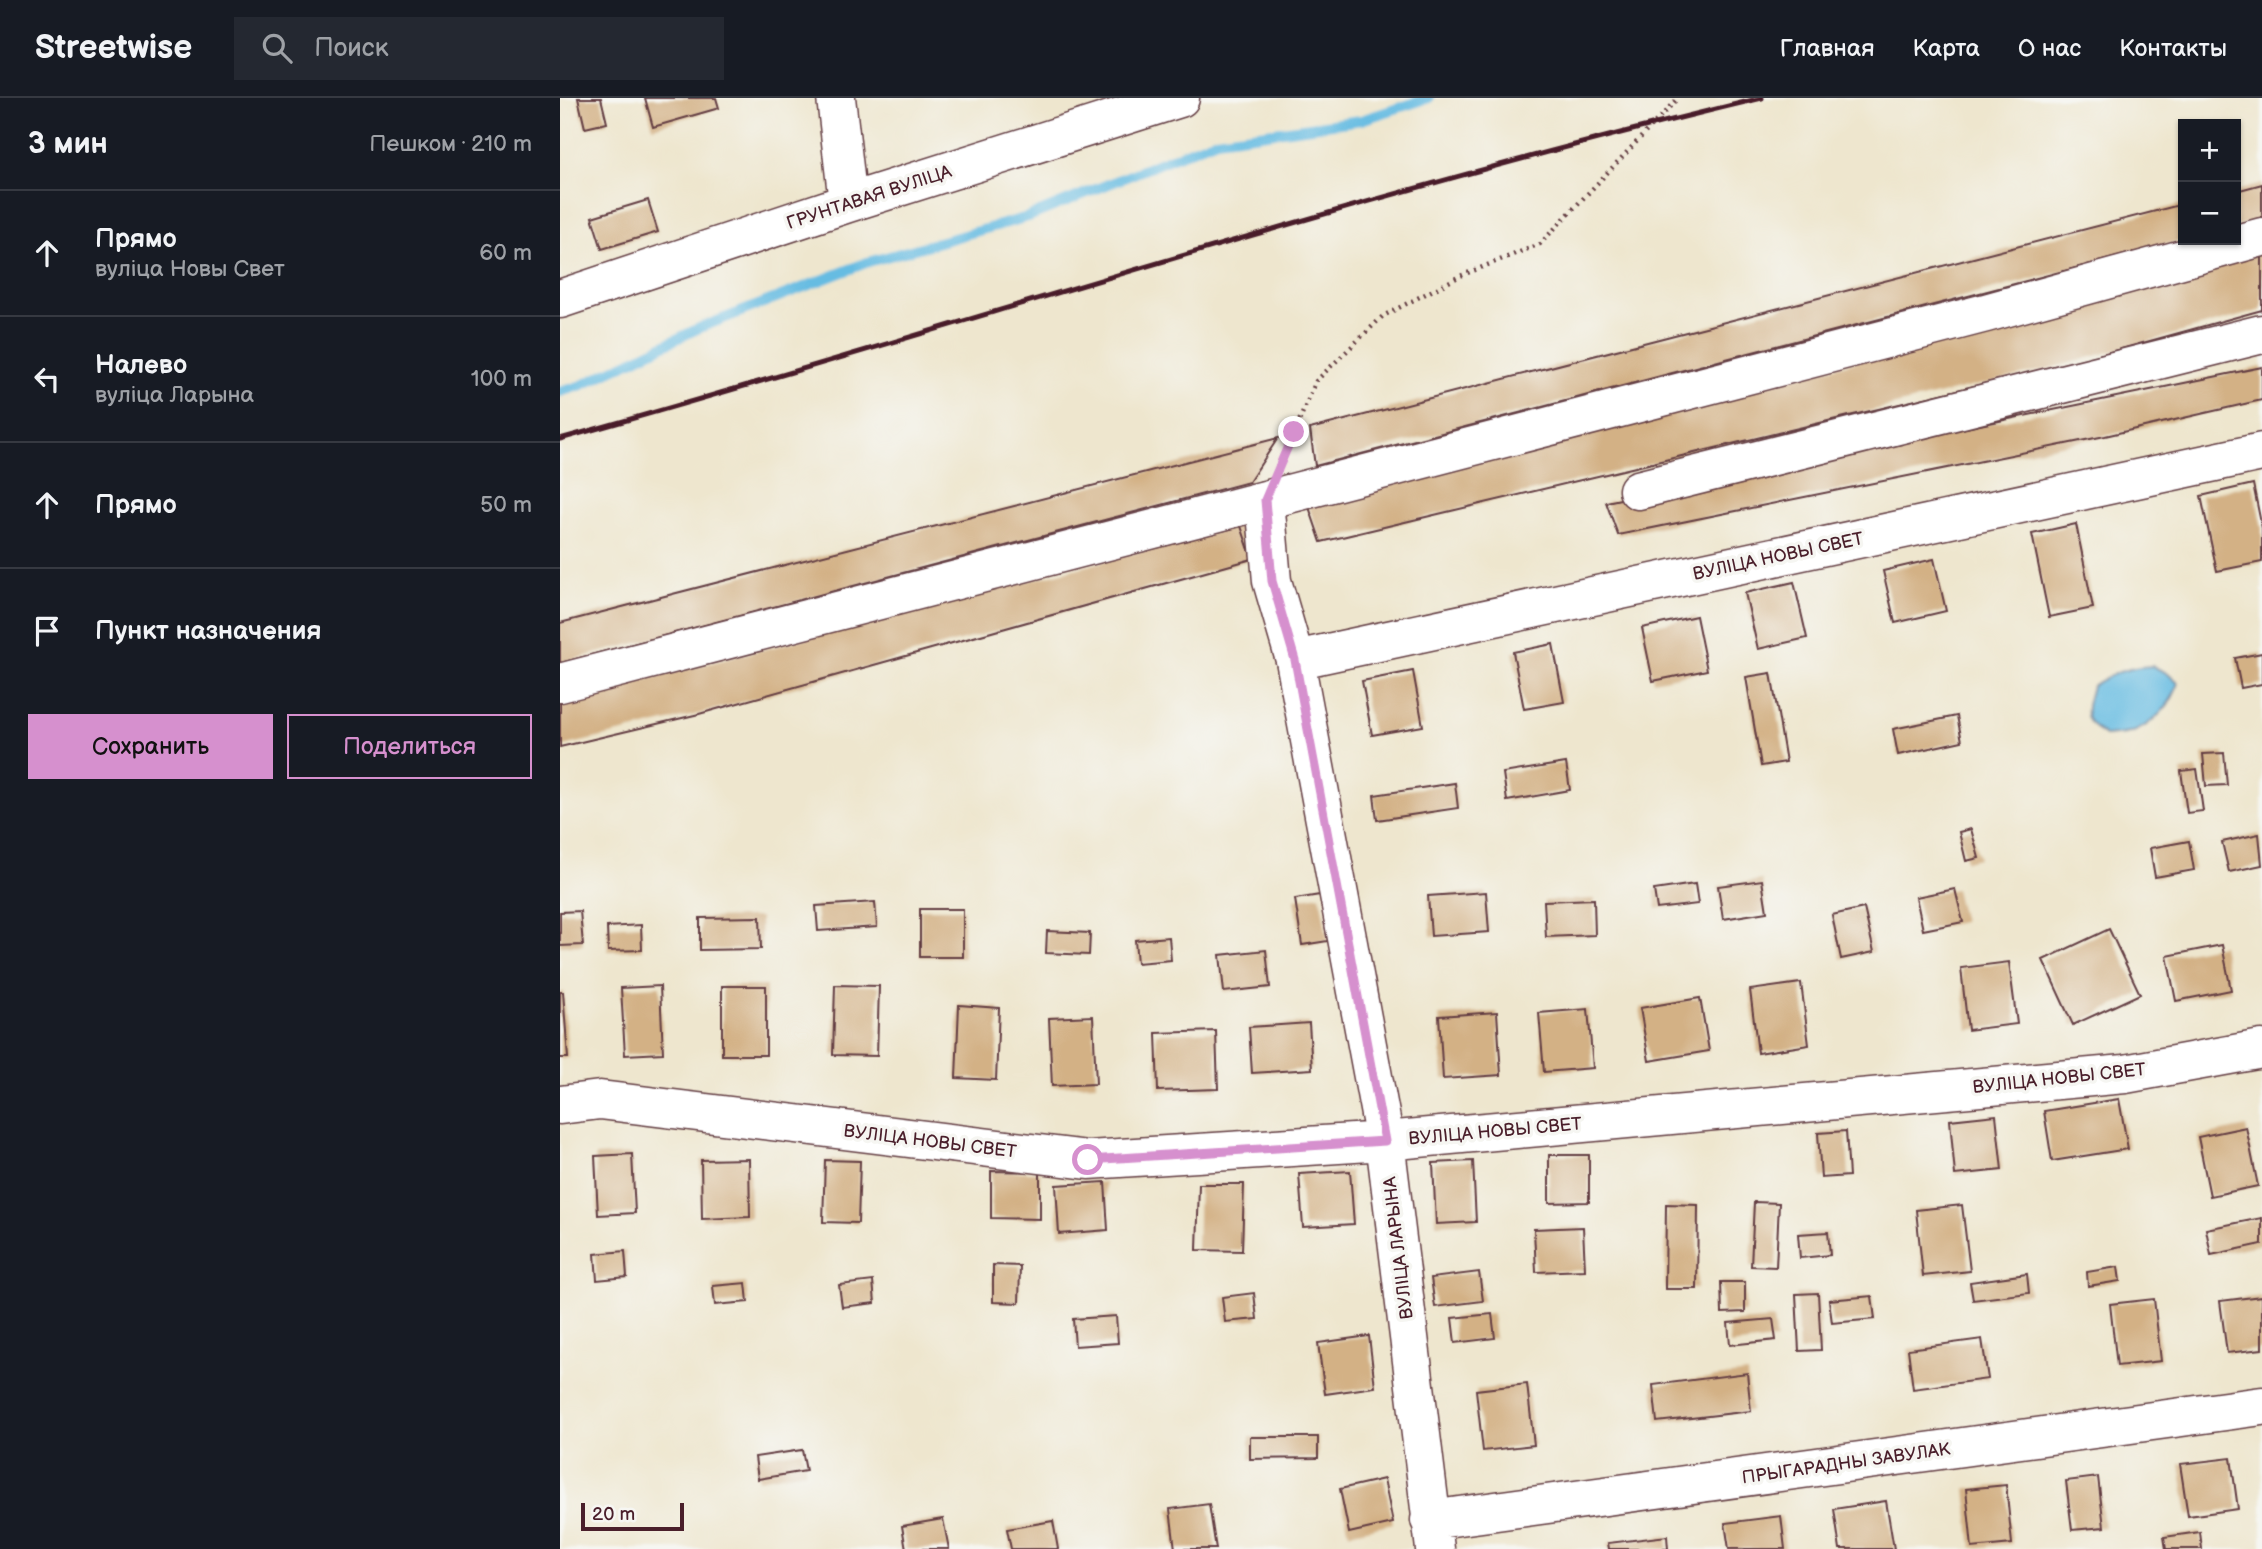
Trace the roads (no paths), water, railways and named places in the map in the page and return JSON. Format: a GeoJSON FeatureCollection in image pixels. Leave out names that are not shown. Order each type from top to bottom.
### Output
{"type":"FeatureCollection","features":[{"type":"Feature","properties":{"kind":"street"},"geometry":{"type":"LineString","coordinates":[[836,98],[848,203]]}},
{"type":"Feature","properties":{"kind":"street","name":"ГРУНТАВАЯ ВУЛІЦА"},"geometry":{"type":"LineString","coordinates":[[560,299],[848,203],[1180,98]]}},
{"type":"Feature","properties":{"kind":"street"},"geometry":{"type":"LineString","coordinates":[[560,683],[1986,313],[2262,237]]}},
{"type":"Feature","properties":{"kind":"street"},"geometry":{"type":"LineString","coordinates":[[1638,490],[2262,334]]}},
{"type":"Feature","properties":{"kind":"street","name":"ВУЛІЦА НОВЫ СВЕТ"},"geometry":{"type":"LineString","coordinates":[[1295,660],[2262,452]]}},
{"type":"Feature","properties":{"kind":"street","name":"ВУЛІЦА ЛАРЫНА"},"geometry":{"type":"LineString","coordinates":[[1265,500],[1272,581],[1295,660],[1385,1141],[1432,1534]]}},
{"type":"Feature","properties":{"kind":"street","name":"ВУЛІЦА НОВЫ СВЕТ"},"geometry":{"type":"LineString","coordinates":[[560,1105],[600,1100],[1088,1160],[1385,1141],[2125,1074],[2262,1049]]}},
{"type":"Feature","properties":{"kind":"street","name":"ПРЫГАРАДНЫ ЗАВУЛАК"},"geometry":{"type":"LineString","coordinates":[[1432,1534],[2262,1406]]}},
{"type":"Feature","properties":{"kind":"water"},"geometry":{"type":"Polygon","coordinates":[[[2152,666],[2167,673],[2178,683],[2172,698],[2161,712],[2148,724],[2130,733],[2105,736],[2097,730],[2087,715],[2092,686],[2120,672],[2152,666]]]}},
{"type":"Feature","properties":{"kind":"waterway"},"geometry":{"type":"LineString","coordinates":[[560,392],[582,385],[697,329],[868,262],[1028,217],[1216,140],[1361,120],[1429,98]]}},
{"type":"Feature","properties":{"kind":"railway"},"geometry":{"type":"LineString","coordinates":[[560,439],[1459,176],[1762,98]]}}]}
